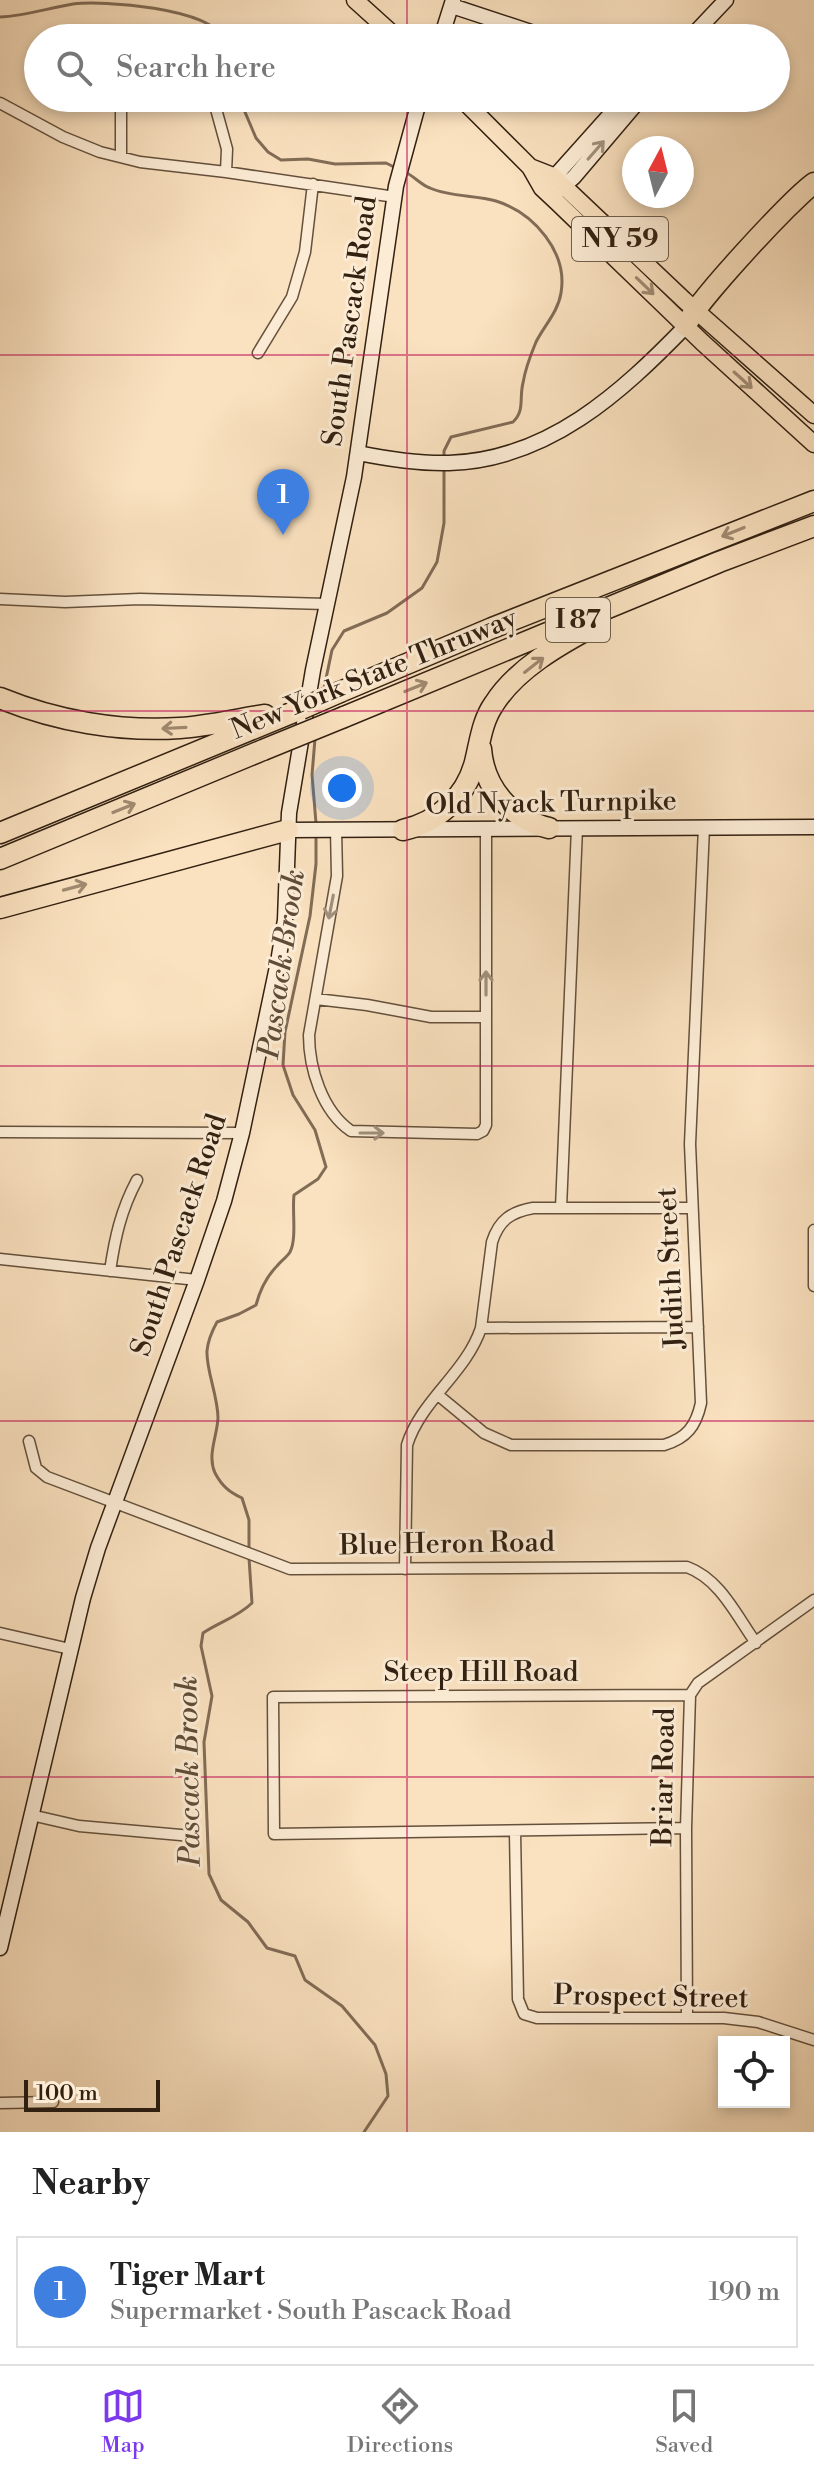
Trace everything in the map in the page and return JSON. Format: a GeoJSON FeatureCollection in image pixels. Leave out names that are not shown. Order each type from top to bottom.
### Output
{"type":"FeatureCollection","features":[{"type":"Feature","properties":{"kind":"highway"},"geometry":{"type":"LineString","coordinates":[[696,318],[791,204],[814,183]]}},
{"type":"Feature","properties":{"kind":"highway"},"geometry":{"type":"LineString","coordinates":[[696,318],[814,201]]}},
{"type":"Feature","properties":{"kind":"highway","name":"New York State Thruway"},"geometry":{"type":"LineString","coordinates":[[0,833],[253,722],[301,709],[492,628],[811,502]]}},
{"type":"Feature","properties":{"kind":"highway","name":"New York State Thruway"},"geometry":{"type":"LineString","coordinates":[[0,859],[814,526]]}},
{"type":"Feature","properties":{"kind":"highway"},"geometry":{"type":"LineString","coordinates":[[403,830],[433,818],[459,796],[472,772],[484,724],[507,687],[563,644],[750,550]]}},
{"type":"Feature","properties":{"kind":"highway"},"geometry":{"type":"LineString","coordinates":[[0,698],[57,716],[123,727],[183,728],[253,722]]}},
{"type":"Feature","properties":{"kind":"highway"},"geometry":{"type":"LineString","coordinates":[[484,724],[482,757],[493,789],[516,814],[549,828]]}},
{"type":"Feature","properties":{"kind":"highway"},"geometry":{"type":"LineString","coordinates":[[0,908],[298,829]]}},
{"type":"Feature","properties":{"kind":"main road"},"geometry":{"type":"LineString","coordinates":[[355,0],[382,24]]}},
{"type":"Feature","properties":{"kind":"main road","name":"NY 59"},"geometry":{"type":"LineString","coordinates":[[475,112],[530,167],[548,194],[814,415]]}},
{"type":"Feature","properties":{"kind":"main road","name":"NY 59"},"geometry":{"type":"LineString","coordinates":[[530,167],[558,182],[696,318],[814,444]]}},
{"type":"Feature","properties":{"kind":"street"},"geometry":{"type":"LineString","coordinates":[[703,24],[726,0]]}},
{"type":"Feature","properties":{"kind":"street"},"geometry":{"type":"LineString","coordinates":[[446,24],[453,3],[511,24]]}},
{"type":"Feature","properties":{"kind":"street"},"geometry":{"type":"LineString","coordinates":[[0,103],[63,137],[121,157],[395,197]]}},
{"type":"Feature","properties":{"kind":"street"},"geometry":{"type":"LineString","coordinates":[[121,112],[121,157]]}},
{"type":"Feature","properties":{"kind":"street"},"geometry":{"type":"LineString","coordinates":[[217,112],[227,149],[226,172]]}},
{"type":"Feature","properties":{"kind":"street","name":"South Pascack Road"},"geometry":{"type":"LineString","coordinates":[[0,1948],[94,1560],[197,1280],[224,1201],[242,1133],[281,948],[298,829],[300,741],[358,453],[395,197],[416,112]]}},
{"type":"Feature","properties":{"kind":"street"},"geometry":{"type":"LineString","coordinates":[[548,194],[614,112]]}},
{"type":"Feature","properties":{"kind":"street"},"geometry":{"type":"LineString","coordinates":[[558,182],[628,112]]}},
{"type":"Feature","properties":{"kind":"street"},"geometry":{"type":"LineString","coordinates":[[258,353],[292,297],[305,252],[313,184]]}},
{"type":"Feature","properties":{"kind":"street"},"geometry":{"type":"LineString","coordinates":[[358,453],[438,463],[504,455],[558,433],[616,392],[696,318]]}},
{"type":"Feature","properties":{"kind":"street"},"geometry":{"type":"LineString","coordinates":[[0,599],[326,604]]}},
{"type":"Feature","properties":{"kind":"street","name":"Judith Street"},"geometry":{"type":"LineString","coordinates":[[438,1395],[484,1433],[511,1445],[664,1445],[680,1440],[692,1430],[701,1403],[690,1144],[704,827]]}},
{"type":"Feature","properties":{"kind":"street","name":"Old Nyack Turnpike"},"geometry":{"type":"LineString","coordinates":[[298,829],[814,827]]}},
{"type":"Feature","properties":{"kind":"street"},"geometry":{"type":"LineString","coordinates":[[561,1208],[577,828]]}},
{"type":"Feature","properties":{"kind":"street"},"geometry":{"type":"LineString","coordinates":[[331,829],[337,876],[309,1035],[309,1056],[315,1076],[342,1123],[358,1133],[477,1134],[486,1125],[486,829]]}},
{"type":"Feature","properties":{"kind":"street"},"geometry":{"type":"LineString","coordinates":[[316,999],[431,1017],[486,1017]]}},
{"type":"Feature","properties":{"kind":"street"},"geometry":{"type":"LineString","coordinates":[[0,1132],[242,1133]]}},
{"type":"Feature","properties":{"kind":"street"},"geometry":{"type":"LineString","coordinates":[[110,1271],[117,1227],[124,1204],[137,1180]]}},
{"type":"Feature","properties":{"kind":"street"},"geometry":{"type":"LineString","coordinates":[[405,1569],[407,1445],[412,1430],[469,1355],[481,1328],[496,1229],[505,1218],[518,1211],[692,1208]]}},
{"type":"Feature","properties":{"kind":"street"},"geometry":{"type":"LineString","coordinates":[[814,1230],[814,1286]]}},
{"type":"Feature","properties":{"kind":"street"},"geometry":{"type":"LineString","coordinates":[[0,1259],[197,1280]]}},
{"type":"Feature","properties":{"kind":"street"},"geometry":{"type":"LineString","coordinates":[[481,1328],[698,1327]]}},
{"type":"Feature","properties":{"kind":"street","name":"Blue Heron Road"},"geometry":{"type":"LineString","coordinates":[[29,1441],[36,1468],[47,1477],[290,1569],[687,1567],[702,1572],[714,1584],[756,1643]]}},
{"type":"Feature","properties":{"kind":"street","name":"Briar Road"},"geometry":{"type":"LineString","coordinates":[[687,2018],[686,1828],[690,1695],[698,1683],[814,1600]]}},
{"type":"Feature","properties":{"kind":"street"},"geometry":{"type":"LineString","coordinates":[[0,1633],[70,1649]]}},
{"type":"Feature","properties":{"kind":"street","name":"Steep Hill Road"},"geometry":{"type":"LineString","coordinates":[[515,1832],[274,1834],[273,1697],[690,1695]]}},
{"type":"Feature","properties":{"kind":"street"},"geometry":{"type":"LineString","coordinates":[[31,1815],[79,1826],[192,1836]]}},
{"type":"Feature","properties":{"kind":"street"},"geometry":{"type":"LineString","coordinates":[[515,1832],[686,1828]]}},
{"type":"Feature","properties":{"kind":"street","name":"Prospect Street"},"geometry":{"type":"LineString","coordinates":[[515,1832],[518,1999],[524,2014],[537,2018],[724,2018],[758,2022],[814,2040]]}},
{"type":"Feature","properties":{"kind":"street"},"geometry":{"type":"LineString","coordinates":[[0,2103],[53,2102]]}},
{"type":"Feature","properties":{"kind":"waterway","name":"Pascack Brook"},"geometry":{"type":"LineString","coordinates":[[0,17],[73,4],[107,3],[154,8],[207,24]]}},
{"type":"Feature","properties":{"kind":"waterway","name":"Pascack Brook"},"geometry":{"type":"LineString","coordinates":[[245,112],[256,138],[268,152],[281,160],[308,159],[335,164],[386,163],[394,167]]}},
{"type":"Feature","properties":{"kind":"waterway","name":"Pascack Brook"},"geometry":{"type":"LineString","coordinates":[[405,172],[438,191],[496,201],[523,215],[554,249],[562,278],[557,306],[528,362],[517,418],[513,422],[451,437],[444,451],[444,460]]}},
{"type":"Feature","properties":{"kind":"waterway","name":"Pascack Brook"},"geometry":{"type":"LineString","coordinates":[[324,688],[332,650],[344,631],[387,613],[422,588],[437,562],[444,523],[444,467]]}},
{"type":"Feature","properties":{"kind":"waterway","name":"Pascack Brook"},"geometry":{"type":"LineString","coordinates":[[315,739],[312,775],[316,823]]}},
{"type":"Feature","properties":{"kind":"waterway","name":"Pascack Brook"},"geometry":{"type":"LineString","coordinates":[[249,1551],[249,1520],[242,1498],[223,1485],[213,1466],[218,1418],[207,1351],[217,1322],[256,1305],[267,1279],[289,1254],[294,1232],[294,1195],[318,1179],[326,1167],[315,1130],[293,1095],[283,1065],[285,1032],[310,916],[316,835]]}},
{"type":"Feature","properties":{"kind":"waterway","name":"Pascack Brook"},"geometry":{"type":"LineString","coordinates":[[249,1558],[252,1603],[203,1633],[201,1646],[212,1696],[204,1742],[209,1874],[221,1900],[248,1922],[267,1948],[295,1956],[305,1980],[342,2006],[375,2045],[386,2074],[388,2096],[364,2132]]}},
{"type":"Feature","properties":{"kind":"place","name":"Tiger Mart"},"geometry":{"type":"Point","coordinates":[283,535]}}]}
